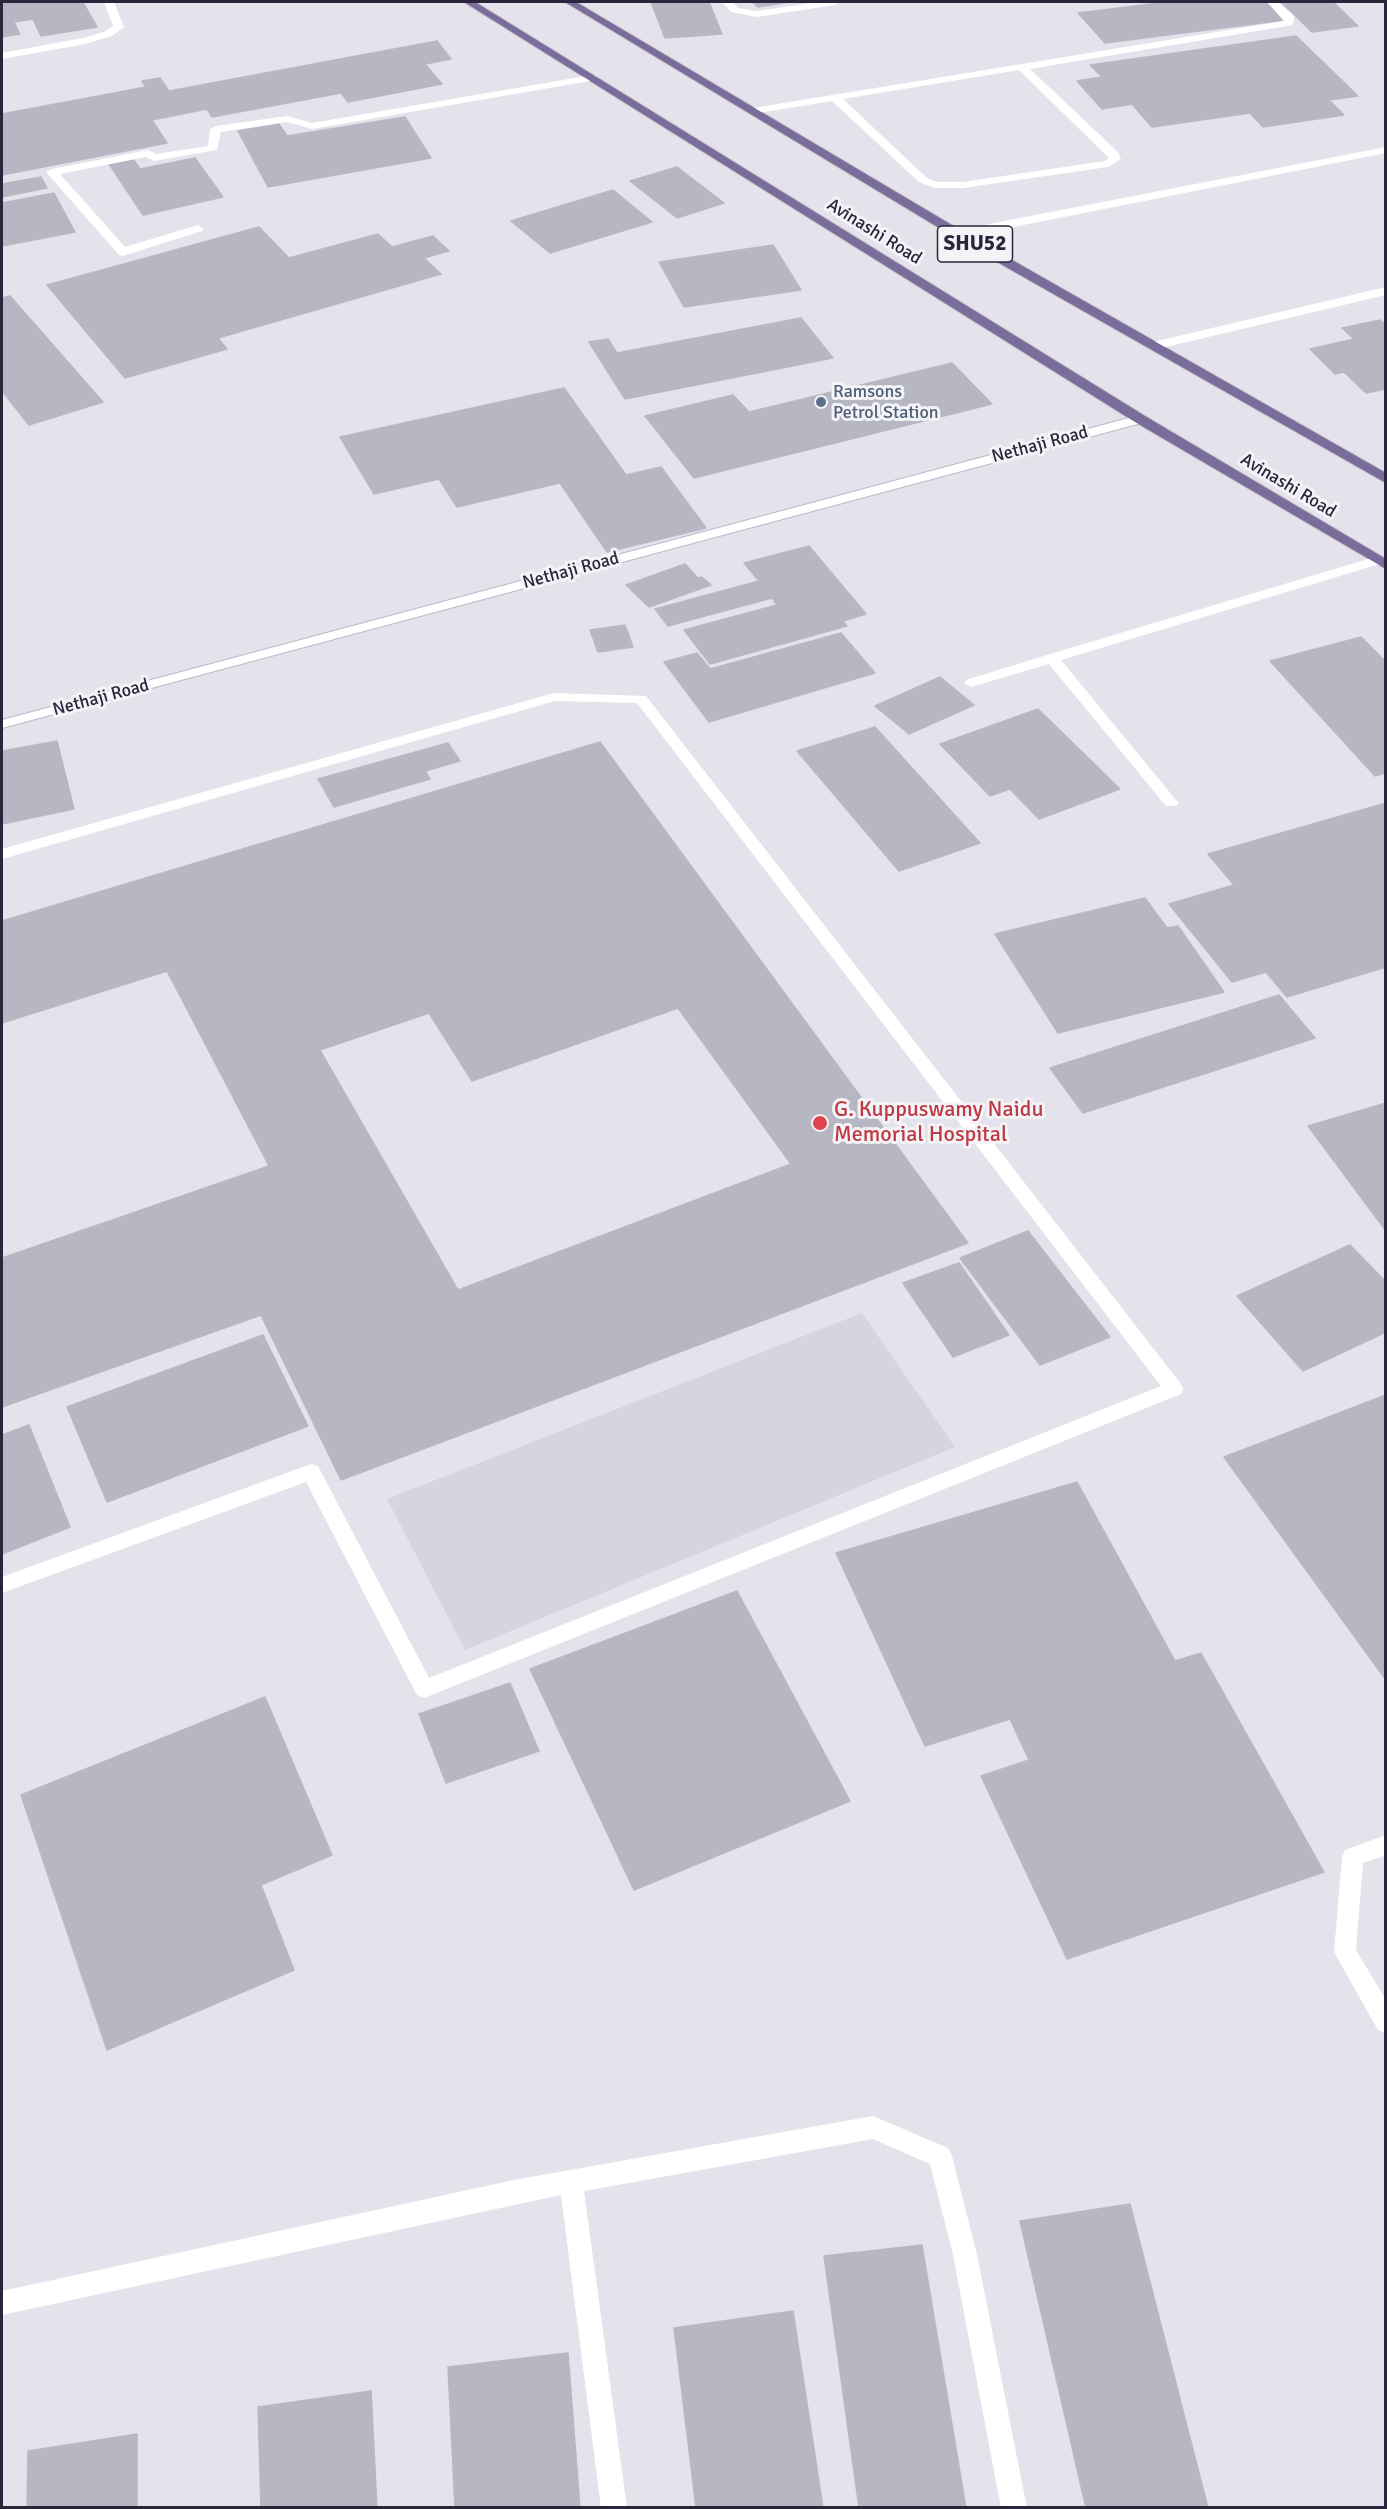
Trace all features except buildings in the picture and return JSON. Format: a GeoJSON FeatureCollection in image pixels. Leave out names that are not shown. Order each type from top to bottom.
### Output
{"type":"FeatureCollection","features":[{"type":"Feature","properties":{"kind":"main road","name":"Avinashi Road"},"geometry":{"type":"LineString","coordinates":[[469,2],[1140,418],[1382,562]]}},
{"type":"Feature","properties":{"kind":"main road","name":"Avinashi Road"},"geometry":{"type":"LineString","coordinates":[[570,2],[958,234],[1386,479]]}},
{"type":"Feature","properties":{"kind":"street"},"geometry":{"type":"LineString","coordinates":[[2,56],[85,41],[108,34],[119,27],[109,2]]}},
{"type":"Feature","properties":{"kind":"street"},"geometry":{"type":"LineString","coordinates":[[727,2],[735,10],[757,14],[835,2]]}},
{"type":"Feature","properties":{"kind":"street"},"geometry":{"type":"LineString","coordinates":[[753,111],[1289,23],[1290,18],[1272,2]]}},
{"type":"Feature","properties":{"kind":"street"},"geometry":{"type":"LineString","coordinates":[[836,98],[923,180],[935,185],[963,185],[1108,164],[1115,159],[1114,154],[1023,68]]}},
{"type":"Feature","properties":{"kind":"street"},"geometry":{"type":"LineString","coordinates":[[198,229],[123,252],[52,172],[148,153],[154,158],[213,148],[216,129],[287,119],[312,126],[592,78]]}},
{"type":"Feature","properties":{"kind":"street"},"geometry":{"type":"LineString","coordinates":[[958,234],[1386,150]]}},
{"type":"Feature","properties":{"kind":"street"},"geometry":{"type":"LineString","coordinates":[[1153,346],[1386,291]]}},
{"type":"Feature","properties":{"kind":"street","name":"Nethaji Road"},"geometry":{"type":"LineString","coordinates":[[2,724],[1140,418]]}},
{"type":"Feature","properties":{"kind":"street"},"geometry":{"type":"LineString","coordinates":[[971,683],[1382,562]]}},
{"type":"Feature","properties":{"kind":"street"},"geometry":{"type":"LineString","coordinates":[[1052,658],[1171,803]]}},
{"type":"Feature","properties":{"kind":"street"},"geometry":{"type":"LineString","coordinates":[[2,854],[554,697],[640,699],[1174,1389],[424,1689],[312,1472],[2,1585]]}},
{"type":"Feature","properties":{"kind":"street"},"geometry":{"type":"LineString","coordinates":[[1386,1845],[1353,1857],[1345,1952],[1386,2022]]}},
{"type":"Feature","properties":{"kind":"street"},"geometry":{"type":"LineString","coordinates":[[2,2303],[571,2181],[873,2127],[940,2156],[965,2255],[1014,2508]]}},
{"type":"Feature","properties":{"kind":"street"},"geometry":{"type":"LineString","coordinates":[[571,2181],[614,2508]]}},
{"type":"Feature","properties":{"kind":"shaded area"},"geometry":{"type":"Polygon","coordinates":[[[862,1313],[955,1447],[465,1650],[387,1499],[862,1313]]]}},
{"type":"Feature","properties":{"kind":"place","name":"Ramsons Petrol Station"},"geometry":{"type":"Point","coordinates":[821,402]}},
{"type":"Feature","properties":{"kind":"place","name":"G. Kuppuswamy Naidu Memorial Hospital"},"geometry":{"type":"Point","coordinates":[820,1123]}}]}
